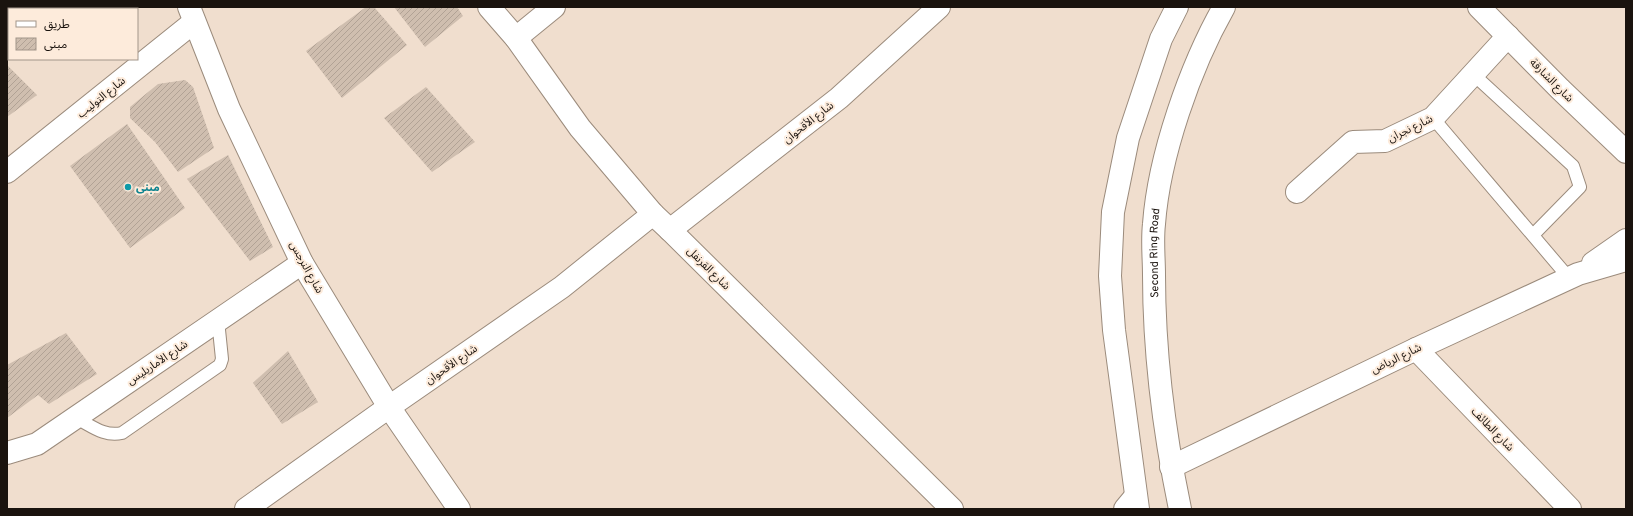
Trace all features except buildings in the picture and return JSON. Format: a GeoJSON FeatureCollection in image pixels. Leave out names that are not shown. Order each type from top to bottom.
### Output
{"type":"FeatureCollection","features":[{"type":"Feature","properties":{"kind":"street","name":"شارع القرنفل"},"geometry":{"type":"LineString","coordinates":[[489,7],[516,38],[580,128],[652,214],[670,230],[952,509]]}},
{"type":"Feature","properties":{"kind":"street"},"geometry":{"type":"LineString","coordinates":[[516,38],[554,7]]}},
{"type":"Feature","properties":{"kind":"street","name":"شارع الأقحوان"},"geometry":{"type":"LineString","coordinates":[[670,230],[839,98],[939,7]]}},
{"type":"Feature","properties":{"kind":"street"},"geometry":{"type":"LineString","coordinates":[[1133,505],[1114,330],[1110,276],[1113,212],[1128,138],[1161,39],[1177,7]]}},
{"type":"Feature","properties":{"kind":"street","name":"Second Ring Road"},"geometry":{"type":"LineString","coordinates":[[1180,509],[1171,467],[1154,325],[1154,224],[1162,169],[1180,109],[1193,73],[1213,26],[1224,7]]}},
{"type":"Feature","properties":{"kind":"street","name":"شارع الشارقة"},"geometry":{"type":"LineString","coordinates":[[1486,9],[1508,36],[1560,89],[1626,152]]}},
{"type":"Feature","properties":{"kind":"street","name":"شارع التوليب"},"geometry":{"type":"LineString","coordinates":[[7,172],[192,14]]}},
{"type":"Feature","properties":{"kind":"street","name":"شارع النرجس"},"geometry":{"type":"LineString","coordinates":[[192,14],[229,109],[302,263],[389,407],[459,509]]}},
{"type":"Feature","properties":{"kind":"street","name":"شارع نجران"},"geometry":{"type":"LineString","coordinates":[[1297,192],[1353,142],[1385,141],[1433,118],[1508,36]]}},
{"type":"Feature","properties":{"kind":"street","name":"شارع الأقحوان"},"geometry":{"type":"LineString","coordinates":[[246,509],[389,407],[562,287],[652,214]]}},
{"type":"Feature","properties":{"kind":"street"},"geometry":{"type":"LineString","coordinates":[[1573,276],[1626,240]]}},
{"type":"Feature","properties":{"kind":"street","name":"شارع الرياض"},"geometry":{"type":"LineString","coordinates":[[1171,467],[1416,349],[1573,276],[1626,260]]}},
{"type":"Feature","properties":{"kind":"street","name":"شارع الأماريليس"},"geometry":{"type":"LineString","coordinates":[[7,453],[37,444],[302,263]]}},
{"type":"Feature","properties":{"kind":"street","name":"شارع الطائف"},"geometry":{"type":"LineString","coordinates":[[1416,349],[1570,509]]}},
{"type":"Feature","properties":{"kind":"lane"},"geometry":{"type":"LineString","coordinates":[[1474,74],[1573,166],[1580,187],[1533,235]]}},
{"type":"Feature","properties":{"kind":"lane"},"geometry":{"type":"LineString","coordinates":[[1433,118],[1533,235],[1573,276]]}},
{"type":"Feature","properties":{"kind":"lane"},"geometry":{"type":"LineString","coordinates":[[76,418],[112,435],[122,433],[128,429],[220,365],[222,359],[218,320]]}},
{"type":"Feature","properties":{"kind":"place","name":"مبنى"},"geometry":{"type":"Point","coordinates":[128,187]}}]}
